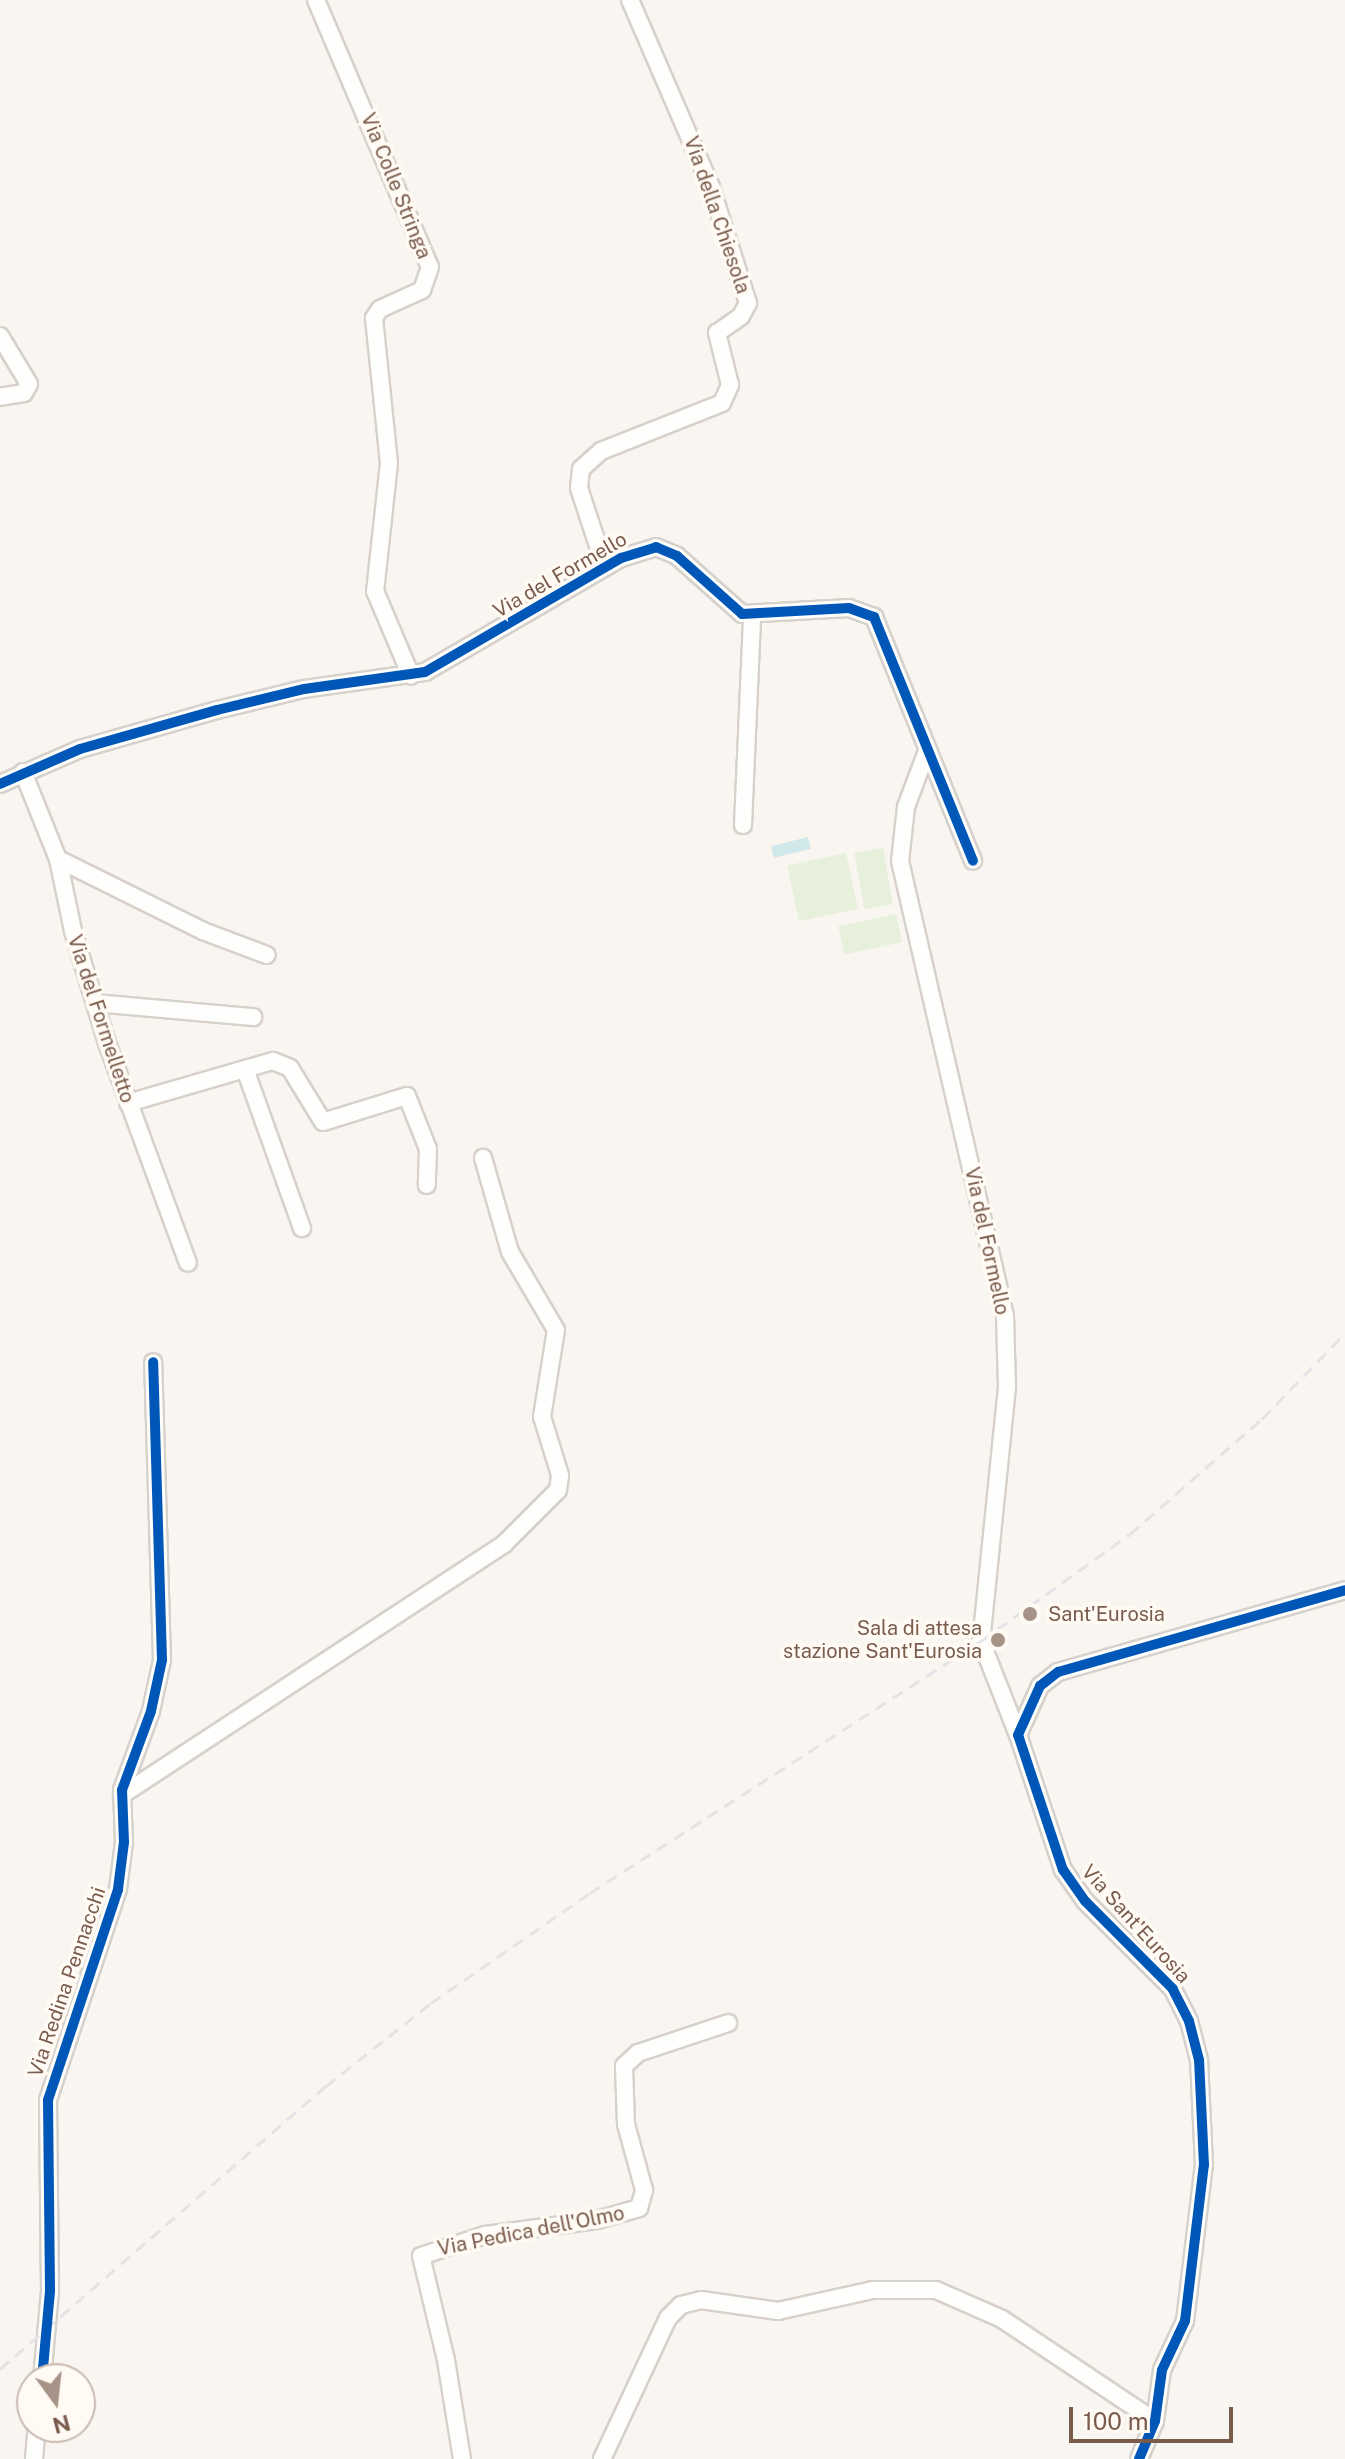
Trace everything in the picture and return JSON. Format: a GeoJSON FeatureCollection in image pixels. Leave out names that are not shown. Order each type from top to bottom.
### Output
{"type":"FeatureCollection","features":[{"type":"Feature","properties":{"kind":"street","name":"Via Colle Stringa"},"geometry":{"type":"LineString","coordinates":[[316,0],[430,267],[422,290],[380,309],[374,318],[389,444],[375,591],[411,676]]}},
{"type":"Feature","properties":{"kind":"street","name":"Via della Chiesola"},"geometry":{"type":"LineString","coordinates":[[605,567],[579,488],[581,469],[605,449],[722,403],[730,381],[717,333],[737,319],[748,303],[711,187],[630,0]]}},
{"type":"Feature","properties":{"kind":"street"},"geometry":{"type":"LineString","coordinates":[[0,336],[29,384],[24,393],[0,397]]}},
{"type":"Feature","properties":{"kind":"street","name":"Via del Formello"},"geometry":{"type":"LineString","coordinates":[[0,784],[80,749],[270,696],[411,676],[451,661],[605,567],[645,548],[664,549],[730,607],[752,616]]}},
{"type":"Feature","properties":{"kind":"street"},"geometry":{"type":"LineString","coordinates":[[743,825],[752,616],[837,608],[870,614],[884,636],[973,861]]}},
{"type":"Feature","properties":{"kind":"street","name":"Via del Formello"},"geometry":{"type":"LineString","coordinates":[[927,751],[906,807],[899,855],[1005,1316],[1006,1394],[981,1641],[1018,1735]]}},
{"type":"Feature","properties":{"kind":"street","name":"Via del Formelletto"},"geometry":{"type":"LineString","coordinates":[[23,772],[58,859],[95,1003],[128,1103],[188,1263]]}},
{"type":"Feature","properties":{"kind":"street"},"geometry":{"type":"LineString","coordinates":[[58,859],[203,931],[267,955]]}},
{"type":"Feature","properties":{"kind":"street"},"geometry":{"type":"LineString","coordinates":[[95,1003],[253,1017]]}},
{"type":"Feature","properties":{"kind":"street"},"geometry":{"type":"LineString","coordinates":[[128,1103],[245,1069],[283,1063],[315,1116],[326,1123],[407,1096],[428,1149],[427,1185]]}},
{"type":"Feature","properties":{"kind":"street"},"geometry":{"type":"LineString","coordinates":[[245,1069],[302,1228]]}},
{"type":"Feature","properties":{"kind":"street"},"geometry":{"type":"LineString","coordinates":[[122,1795],[504,1544],[558,1490],[560,1475],[542,1417],[556,1330],[510,1252],[483,1158]]}},
{"type":"Feature","properties":{"kind":"street","name":"Via Redina Pennacchi"},"geometry":{"type":"LineString","coordinates":[[43,2363],[50,2291],[48,2100],[118,1889],[124,1842],[122,1795],[151,1711],[164,1646],[153,1362]]}},
{"type":"Feature","properties":{"kind":"street"},"geometry":{"type":"LineString","coordinates":[[1018,1735],[1042,1684],[1058,1672],[1345,1590]]}},
{"type":"Feature","properties":{"kind":"street","name":"Via Sant'Eurosia"},"geometry":{"type":"LineString","coordinates":[[1018,1735],[1063,1870],[1085,1901],[1173,1989],[1196,2046],[1203,2180],[1185,2325],[1162,2370],[1155,2421],[1139,2459]]}},
{"type":"Feature","properties":{"kind":"street","name":"Via Pedica dell'Olmo"},"geometry":{"type":"LineString","coordinates":[[462,2459],[446,2360],[421,2256],[485,2235],[597,2220],[639,2208],[644,2194],[625,2118],[624,2066],[638,2053],[728,2023]]}},
{"type":"Feature","properties":{"kind":"street"},"geometry":{"type":"LineString","coordinates":[[602,2459],[668,2318],[681,2305],[701,2300],[774,2312],[889,2288],[942,2291],[1002,2319],[1155,2421]]}},
{"type":"Feature","properties":{"kind":"green space"},"geometry":{"type":"Polygon","coordinates":[[[883,848],[893,904],[864,909],[854,853],[883,848]]]}},
{"type":"Feature","properties":{"kind":"green space"},"geometry":{"type":"Polygon","coordinates":[[[846,853],[858,909],[799,921],[787,865],[846,853]]]}},
{"type":"Feature","properties":{"kind":"green space"},"geometry":{"type":"Polygon","coordinates":[[[896,914],[902,942],[844,955],[838,926],[896,914]]]}},
{"type":"Feature","properties":{"kind":"water"},"geometry":{"type":"Polygon","coordinates":[[[808,837],[811,849],[774,858],[771,846],[808,837]]]}},
{"type":"Feature","properties":{"kind":"railway"},"geometry":{"type":"LineString","coordinates":[[0,2369],[326,2086],[431,2003],[590,1893],[981,1641],[1130,1534],[1262,1419],[1345,1333]]}},
{"type":"Feature","properties":{"kind":"cycle path"},"geometry":{"type":"LineString","coordinates":[[0,784],[80,749],[217,710],[304,689],[425,672],[621,558],[656,547],[677,556],[742,614],[849,608],[874,617],[973,861]]}},
{"type":"Feature","properties":{"kind":"cycle path"},"geometry":{"type":"LineString","coordinates":[[43,2363],[50,2291],[48,2100],[118,1889],[124,1842],[122,1790],[151,1711],[162,1660],[153,1362]]}},
{"type":"Feature","properties":{"kind":"cycle path"},"geometry":{"type":"LineString","coordinates":[[1139,2459],[1155,2421],[1162,2370],[1185,2321],[1204,2165],[1199,2060],[1189,2021],[1173,1989],[1085,1901],[1063,1870],[1018,1735],[1040,1686],[1058,1672],[1345,1590]]}},
{"type":"Feature","properties":{"kind":"place","name":"Sant'Eurosia"},"geometry":{"type":"Point","coordinates":[1030,1614]}},
{"type":"Feature","properties":{"kind":"place","name":"Sala di attesa stazione Sant'Eurosia"},"geometry":{"type":"Point","coordinates":[998,1640]}}]}
